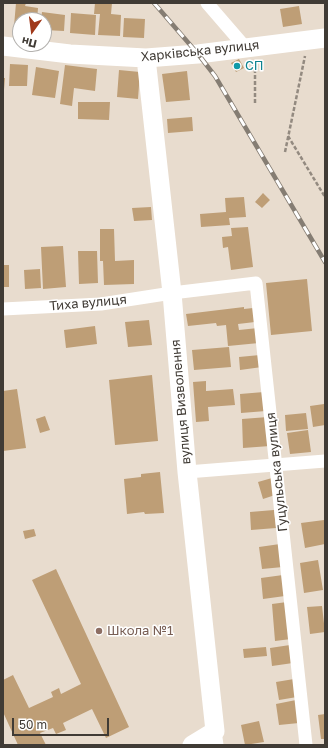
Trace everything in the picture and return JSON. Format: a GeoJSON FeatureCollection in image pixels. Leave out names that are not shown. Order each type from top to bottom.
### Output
{"type":"FeatureCollection","features":[{"type":"Feature","properties":{"kind":"street"},"geometry":{"type":"LineString","coordinates":[[207,3],[245,47]]}},
{"type":"Feature","properties":{"kind":"street","name":"Харківська вулиця"},"geometry":{"type":"LineString","coordinates":[[3,46],[70,54],[146,58],[317,39]]}},
{"type":"Feature","properties":{"kind":"street","name":"вулиця Визволення"},"geometry":{"type":"LineString","coordinates":[[146,58],[172,293],[188,472],[216,738]]}},
{"type":"Feature","properties":{"kind":"street","name":"Гуцульська вулиця"},"geometry":{"type":"LineString","coordinates":[[172,293],[256,283],[277,465],[306,745]]}},
{"type":"Feature","properties":{"kind":"street","name":"Тиха вулиця"},"geometry":{"type":"LineString","coordinates":[[3,309],[101,304],[172,293]]}},
{"type":"Feature","properties":{"kind":"street"},"geometry":{"type":"LineString","coordinates":[[188,472],[325,461]]}},
{"type":"Feature","properties":{"kind":"street"},"geometry":{"type":"LineString","coordinates":[[192,745],[216,738]]}},
{"type":"Feature","properties":{"kind":"path"},"geometry":{"type":"LineString","coordinates":[[285,152],[287,135],[317,39]]}},
{"type":"Feature","properties":{"kind":"path"},"geometry":{"type":"LineString","coordinates":[[245,47],[255,60],[255,103]]}},
{"type":"Feature","properties":{"kind":"path"},"geometry":{"type":"LineString","coordinates":[[287,135],[325,197]]}},
{"type":"Feature","properties":{"kind":"building"},"geometry":{"type":"Polygon","coordinates":[[[16,3],[26,3],[25,6],[38,8],[38,12],[15,12],[16,3]]]}},
{"type":"Feature","properties":{"kind":"building"},"geometry":{"type":"Polygon","coordinates":[[[95,3],[112,3],[111,14],[121,15],[120,36],[98,35],[100,14],[94,14],[95,3]]]}},
{"type":"Feature","properties":{"kind":"building"},"geometry":{"type":"Polygon","coordinates":[[[299,6],[302,24],[283,27],[280,9],[299,6]]]}},
{"type":"Feature","properties":{"kind":"building"},"geometry":{"type":"Polygon","coordinates":[[[52,13],[65,15],[64,31],[52,30],[52,13]]]}},
{"type":"Feature","properties":{"kind":"building"},"geometry":{"type":"Polygon","coordinates":[[[71,13],[96,15],[95,35],[70,33],[71,13]]]}},
{"type":"Feature","properties":{"kind":"building"},"geometry":{"type":"Polygon","coordinates":[[[124,18],[145,19],[144,38],[123,37],[124,18]]]}},
{"type":"Feature","properties":{"kind":"building","name":"СП"},"geometry":{"type":"Polygon","coordinates":[[[239,59],[244,68],[236,72],[231,63],[239,59]]]}},
{"type":"Feature","properties":{"kind":"building"},"geometry":{"type":"Polygon","coordinates":[[[10,64],[28,65],[27,86],[9,86],[10,64]]]}},
{"type":"Feature","properties":{"kind":"building"},"geometry":{"type":"Polygon","coordinates":[[[65,65],[97,69],[95,91],[74,88],[72,106],[60,104],[65,65]]]}},
{"type":"Feature","properties":{"kind":"building"},"geometry":{"type":"Polygon","coordinates":[[[36,67],[59,71],[55,98],[32,95],[36,67]]]}},
{"type":"Feature","properties":{"kind":"building"},"geometry":{"type":"Polygon","coordinates":[[[119,70],[140,72],[138,99],[117,97],[119,70]]]}},
{"type":"Feature","properties":{"kind":"building"},"geometry":{"type":"Polygon","coordinates":[[[187,71],[190,100],[166,102],[162,74],[187,71]]]}},
{"type":"Feature","properties":{"kind":"building"},"geometry":{"type":"Polygon","coordinates":[[[3,78],[5,78],[4,90],[3,90],[3,78]]]}},
{"type":"Feature","properties":{"kind":"building"},"geometry":{"type":"Polygon","coordinates":[[[78,102],[110,102],[109,120],[78,119],[78,102]]]}},
{"type":"Feature","properties":{"kind":"building"},"geometry":{"type":"Polygon","coordinates":[[[192,117],[193,131],[168,133],[167,119],[192,117]]]}},
{"type":"Feature","properties":{"kind":"building"},"geometry":{"type":"Polygon","coordinates":[[[263,193],[270,200],[262,208],[255,202],[263,193]]]}},
{"type":"Feature","properties":{"kind":"building"},"geometry":{"type":"Polygon","coordinates":[[[244,197],[246,217],[229,218],[230,225],[201,227],[200,214],[226,212],[225,198],[244,197]]]}},
{"type":"Feature","properties":{"kind":"building"},"geometry":{"type":"Polygon","coordinates":[[[151,207],[152,220],[134,221],[132,208],[151,207]]]}},
{"type":"Feature","properties":{"kind":"building"},"geometry":{"type":"Polygon","coordinates":[[[248,227],[253,267],[231,270],[228,247],[223,248],[222,237],[232,236],[231,228],[248,227]]]}},
{"type":"Feature","properties":{"kind":"building"},"geometry":{"type":"Polygon","coordinates":[[[100,229],[114,229],[115,261],[134,260],[134,284],[104,285],[103,261],[100,261],[100,229]]]}},
{"type":"Feature","properties":{"kind":"building"},"geometry":{"type":"Polygon","coordinates":[[[63,246],[66,287],[43,289],[41,247],[63,246]]]}},
{"type":"Feature","properties":{"kind":"building"},"geometry":{"type":"Polygon","coordinates":[[[78,251],[97,251],[98,283],[79,284],[78,251]]]}},
{"type":"Feature","properties":{"kind":"building"},"geometry":{"type":"Polygon","coordinates":[[[3,265],[9,265],[9,287],[3,287],[3,265]]]}},
{"type":"Feature","properties":{"kind":"building"},"geometry":{"type":"Polygon","coordinates":[[[40,269],[41,288],[25,289],[24,270],[40,269]]]}},
{"type":"Feature","properties":{"kind":"building"},"geometry":{"type":"Polygon","coordinates":[[[307,279],[312,331],[271,335],[266,283],[307,279]]]}},
{"type":"Feature","properties":{"kind":"building"},"geometry":{"type":"Polygon","coordinates":[[[244,307],[244,309],[253,308],[255,322],[238,324],[239,330],[258,328],[259,343],[228,346],[226,325],[217,326],[216,323],[188,326],[186,314],[244,307]]]}},
{"type":"Feature","properties":{"kind":"building"},"geometry":{"type":"Polygon","coordinates":[[[149,320],[152,345],[128,347],[125,322],[149,320]]]}},
{"type":"Feature","properties":{"kind":"building"},"geometry":{"type":"Polygon","coordinates":[[[95,326],[97,344],[66,348],[64,330],[95,326]]]}},
{"type":"Feature","properties":{"kind":"building"},"geometry":{"type":"Polygon","coordinates":[[[229,347],[231,367],[194,370],[192,350],[229,347]]]}},
{"type":"Feature","properties":{"kind":"building"},"geometry":{"type":"Polygon","coordinates":[[[260,355],[262,367],[240,370],[239,357],[260,355]]]}},
{"type":"Feature","properties":{"kind":"building"},"geometry":{"type":"Polygon","coordinates":[[[152,375],[158,441],[115,445],[109,380],[152,375]]]}},
{"type":"Feature","properties":{"kind":"building"},"geometry":{"type":"Polygon","coordinates":[[[206,381],[206,391],[233,389],[235,405],[208,407],[209,421],[196,422],[193,382],[206,381]]]}},
{"type":"Feature","properties":{"kind":"building"},"geometry":{"type":"Polygon","coordinates":[[[17,389],[26,448],[3,451],[3,391],[17,389]]]}},
{"type":"Feature","properties":{"kind":"building"},"geometry":{"type":"Polygon","coordinates":[[[264,392],[266,411],[241,413],[240,394],[264,392]]]}},
{"type":"Feature","properties":{"kind":"building"},"geometry":{"type":"Polygon","coordinates":[[[324,404],[325,425],[313,427],[310,406],[324,404]]]}},
{"type":"Feature","properties":{"kind":"building"},"geometry":{"type":"Polygon","coordinates":[[[306,413],[308,429],[286,431],[285,415],[306,413]]]}},
{"type":"Feature","properties":{"kind":"building"},"geometry":{"type":"Polygon","coordinates":[[[45,416],[50,430],[40,433],[36,419],[45,416]]]}},
{"type":"Feature","properties":{"kind":"building"},"geometry":{"type":"Polygon","coordinates":[[[268,417],[270,446],[243,448],[242,419],[268,417]]]}},
{"type":"Feature","properties":{"kind":"building"},"geometry":{"type":"Polygon","coordinates":[[[308,430],[311,452],[290,454],[287,433],[308,430]]]}},
{"type":"Feature","properties":{"kind":"building"},"geometry":{"type":"Polygon","coordinates":[[[160,472],[164,513],[145,514],[144,512],[127,514],[124,479],[141,477],[141,474],[160,472]]]}},
{"type":"Feature","properties":{"kind":"building"},"geometry":{"type":"Polygon","coordinates":[[[272,478],[278,494],[263,499],[258,482],[272,478]]]}},
{"type":"Feature","properties":{"kind":"building"},"geometry":{"type":"Polygon","coordinates":[[[274,510],[276,528],[251,530],[250,512],[274,510]]]}},
{"type":"Feature","properties":{"kind":"building"},"geometry":{"type":"Polygon","coordinates":[[[324,520],[325,544],[305,548],[301,523],[324,520]]]}},
{"type":"Feature","properties":{"kind":"building"},"geometry":{"type":"Polygon","coordinates":[[[34,529],[36,536],[25,539],[23,531],[34,529]]]}},
{"type":"Feature","properties":{"kind":"building"},"geometry":{"type":"Polygon","coordinates":[[[280,544],[283,567],[262,569],[259,547],[280,544]]]}},
{"type":"Feature","properties":{"kind":"building"},"geometry":{"type":"Polygon","coordinates":[[[318,560],[323,590],[304,593],[300,563],[318,560]]]}},
{"type":"Feature","properties":{"kind":"building"},"geometry":{"type":"Polygon","coordinates":[[[56,569],[129,727],[106,738],[92,709],[63,723],[66,730],[56,734],[53,728],[40,733],[46,745],[18,745],[3,712],[3,680],[13,675],[29,708],[53,697],[51,692],[59,688],[61,694],[81,684],[32,580],[56,569]]]}},
{"type":"Feature","properties":{"kind":"building"},"geometry":{"type":"Polygon","coordinates":[[[283,575],[285,596],[263,599],[261,578],[283,575]]]}},
{"type":"Feature","properties":{"kind":"building"},"geometry":{"type":"Polygon","coordinates":[[[287,602],[291,639],[275,641],[272,604],[287,602]]]}},
{"type":"Feature","properties":{"kind":"building"},"geometry":{"type":"Polygon","coordinates":[[[322,606],[325,632],[310,634],[307,607],[322,606]]]}},
{"type":"Feature","properties":{"kind":"building"},"geometry":{"type":"Polygon","coordinates":[[[290,645],[293,663],[272,666],[270,648],[290,645]]]}},
{"type":"Feature","properties":{"kind":"building"},"geometry":{"type":"Polygon","coordinates":[[[266,647],[267,656],[244,658],[243,649],[266,647]]]}},
{"type":"Feature","properties":{"kind":"building"},"geometry":{"type":"Polygon","coordinates":[[[294,679],[297,697],[279,700],[276,682],[294,679]]]}},
{"type":"Feature","properties":{"kind":"building"},"geometry":{"type":"Polygon","coordinates":[[[296,700],[299,723],[279,725],[276,704],[296,700]]]}},
{"type":"Feature","properties":{"kind":"building"},"geometry":{"type":"Polygon","coordinates":[[[325,714],[325,739],[321,739],[318,715],[325,714]]]}},
{"type":"Feature","properties":{"kind":"building"},"geometry":{"type":"Polygon","coordinates":[[[259,721],[264,742],[245,745],[241,725],[259,721]]]}},
{"type":"Feature","properties":{"kind":"railway"},"geometry":{"type":"LineString","coordinates":[[154,3],[215,76],[325,262]]}},
{"type":"Feature","properties":{"kind":"place","name":"СП"},"geometry":{"type":"Point","coordinates":[237,66]}},
{"type":"Feature","properties":{"kind":"place","name":"Школа №1"},"geometry":{"type":"Point","coordinates":[99,631]}}]}
